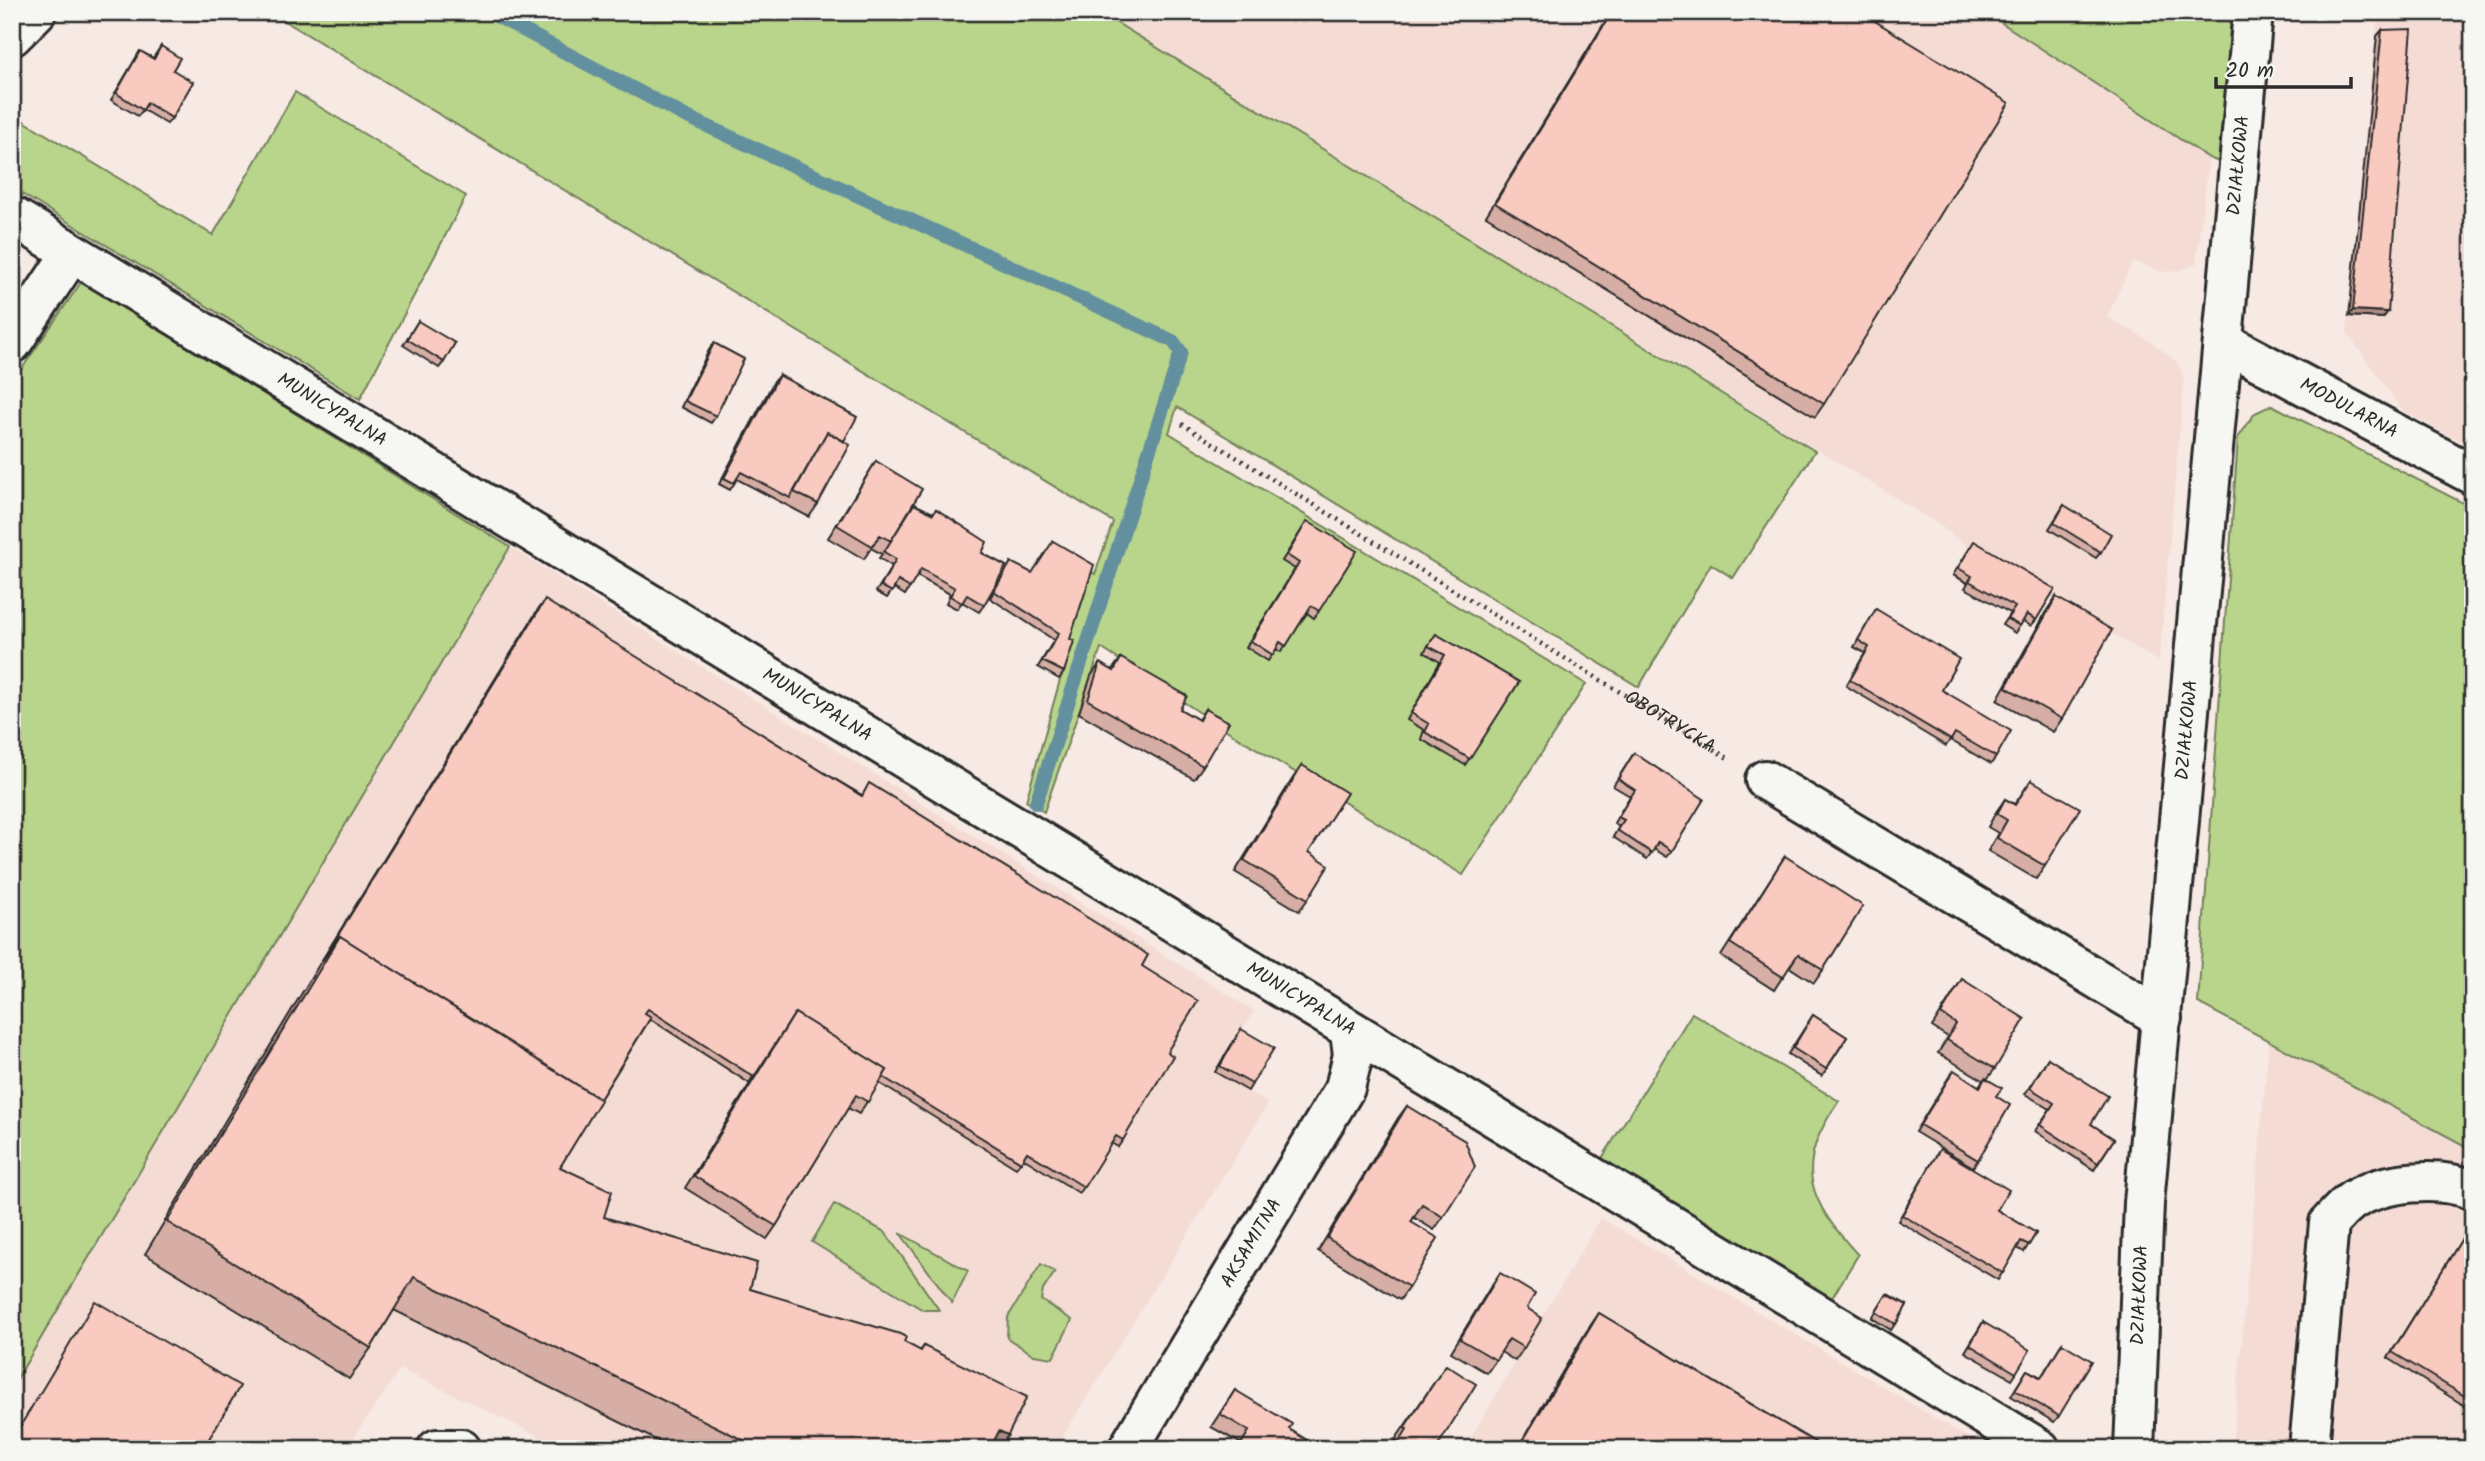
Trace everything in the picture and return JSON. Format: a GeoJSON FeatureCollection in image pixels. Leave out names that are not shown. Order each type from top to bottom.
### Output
{"type":"FeatureCollection","features":[{"type":"Feature","properties":{"kind":"street"},"geometry":{"type":"LineString","coordinates":[[12,36],[36,12]]}},
{"type":"Feature","properties":{"kind":"street","name":"DZIAŁKOWA"},"geometry":{"type":"LineString","coordinates":[[2134,1449],[2144,1203],[2225,343],[2253,12]]}},
{"type":"Feature","properties":{"kind":"street","name":"MUNICYPALNA"},"geometry":{"type":"LineString","coordinates":[[12,216],[2040,1449]]}},
{"type":"Feature","properties":{"kind":"street"},"geometry":{"type":"LineString","coordinates":[[12,343],[71,254]]}},
{"type":"Feature","properties":{"kind":"street","name":"MODULARNA"},"geometry":{"type":"LineString","coordinates":[[2225,343],[2473,475]]}},
{"type":"Feature","properties":{"kind":"street"},"geometry":{"type":"LineString","coordinates":[[1765,780],[2162,1018]]}},
{"type":"Feature","properties":{"kind":"street","name":"AKSAMITNA"},"geometry":{"type":"LineString","coordinates":[[1128,1449],[1345,1088],[1353,1055],[1350,1031]]}},
{"type":"Feature","properties":{"kind":"street"},"geometry":{"type":"LineString","coordinates":[[2309,1449],[2329,1223],[2352,1200],[2386,1186],[2434,1183],[2473,1190]]}},
{"type":"Feature","properties":{"kind":"street"},"geometry":{"type":"LineString","coordinates":[[437,1449],[461,1449]]}},
{"type":"Feature","properties":{"kind":"path","name":"OBOTRYCKA"},"geometry":{"type":"LineString","coordinates":[[1182,424],[1765,780]]}},
{"type":"Feature","properties":{"kind":"shaded area"},"geometry":{"type":"Polygon","coordinates":[[[1099,12],[1985,12],[2209,158],[2196,263],[2182,270],[2162,272],[2133,261],[2107,317],[2153,343],[2178,363],[2184,380],[2159,662],[1970,548],[1935,522],[1099,12]]]}},
{"type":"Feature","properties":{"kind":"shaded area"},"geometry":{"type":"Polygon","coordinates":[[[2378,12],[2473,12],[2473,448],[2403,411],[2347,333],[2378,12]]]}},
{"type":"Feature","properties":{"kind":"shaded area"},"geometry":{"type":"Polygon","coordinates":[[[510,547],[1254,1011],[1216,1072],[1268,1104],[1055,1449],[566,1449],[400,1369],[346,1449],[12,1449],[12,1387],[510,547]]]}},
{"type":"Feature","properties":{"kind":"shaded area"},"geometry":{"type":"Polygon","coordinates":[[[2269,1040],[2473,1150],[2473,1449],[2232,1449],[2269,1040]]]}},
{"type":"Feature","properties":{"kind":"shaded area"},"geometry":{"type":"Polygon","coordinates":[[[1601,1218],[1987,1449],[1464,1449],[1601,1218]]]}},
{"type":"Feature","properties":{"kind":"green space"},"geometry":{"type":"Polygon","coordinates":[[[270,12],[1099,12],[1815,451],[1733,578],[1711,564],[1639,687],[1177,407],[1169,433],[1586,684],[1463,875],[1231,733],[1101,648],[1044,812],[1026,801],[1069,648],[1066,646],[1090,571],[1095,574],[1113,522],[270,12]]]}},
{"type":"Feature","properties":{"kind":"green space"},"geometry":{"type":"Polygon","coordinates":[[[1985,12],[2231,12],[2221,163],[2209,158],[1985,12]]]}},
{"type":"Feature","properties":{"kind":"green space"},"geometry":{"type":"Polygon","coordinates":[[[295,92],[466,196],[360,399],[12,188],[12,114],[213,235],[295,92]]]}},
{"type":"Feature","properties":{"kind":"green space"},"geometry":{"type":"Polygon","coordinates":[[[82,281],[510,547],[12,1387],[12,383],[82,281]]]}},
{"type":"Feature","properties":{"kind":"green space"},"geometry":{"type":"Polygon","coordinates":[[[2272,405],[2473,508],[2473,1150],[2198,1003],[2238,438],[2255,413],[2272,405]]]}},
{"type":"Feature","properties":{"kind":"green space"},"geometry":{"type":"Polygon","coordinates":[[[1692,1013],[1839,1101],[1815,1145],[1811,1164],[1817,1199],[1858,1255],[1832,1298],[1601,1160],[1692,1013]]]}},
{"type":"Feature","properties":{"kind":"green space"},"geometry":{"type":"Polygon","coordinates":[[[834,1204],[885,1232],[939,1310],[923,1310],[812,1242],[834,1204]]]}},
{"type":"Feature","properties":{"kind":"green space"},"geometry":{"type":"Polygon","coordinates":[[[900,1233],[968,1271],[952,1303],[900,1233]]]}},
{"type":"Feature","properties":{"kind":"green space"},"geometry":{"type":"Polygon","coordinates":[[[1041,1264],[1055,1272],[1043,1290],[1041,1300],[1072,1320],[1053,1358],[1034,1355],[1007,1338],[1008,1317],[1041,1264]]]}},
{"type":"Feature","properties":{"kind":"building"},"geometry":{"type":"Polygon","coordinates":[[[1612,12],[1860,12],[2009,103],[1824,404],[1495,203],[1612,12]]]}},
{"type":"Feature","properties":{"kind":"building"},"geometry":{"type":"Polygon","coordinates":[[[2412,29],[2388,312],[2353,310],[2382,30],[2412,29]]]}},
{"type":"Feature","properties":{"kind":"building"},"geometry":{"type":"Polygon","coordinates":[[[161,46],[180,58],[173,70],[193,82],[172,118],[147,103],[143,110],[116,93],[140,51],[154,59],[161,46]]]}},
{"type":"Feature","properties":{"kind":"building"},"geometry":{"type":"Polygon","coordinates":[[[418,321],[455,343],[444,362],[407,339],[418,321]]]}},
{"type":"Feature","properties":{"kind":"building"},"geometry":{"type":"Polygon","coordinates":[[[714,343],[744,359],[716,416],[685,401],[714,343]]]}},
{"type":"Feature","properties":{"kind":"building"},"geometry":{"type":"Polygon","coordinates":[[[779,375],[857,417],[844,441],[827,432],[790,498],[741,472],[734,483],[724,478],[779,375]]]}},
{"type":"Feature","properties":{"kind":"building"},"geometry":{"type":"Polygon","coordinates":[[[827,432],[850,445],[818,504],[794,492],[827,432]]]}},
{"type":"Feature","properties":{"kind":"building"},"geometry":{"type":"Polygon","coordinates":[[[876,461],[922,489],[891,541],[880,535],[872,546],[837,525],[876,461]]]}},
{"type":"Feature","properties":{"kind":"building"},"geometry":{"type":"Polygon","coordinates":[[[914,504],[933,514],[936,509],[987,542],[982,553],[1006,566],[984,605],[967,595],[962,603],[950,596],[955,588],[921,569],[910,588],[898,581],[892,592],[881,586],[896,559],[884,552],[914,504]]]}},
{"type":"Feature","properties":{"kind":"building"},"geometry":{"type":"Polygon","coordinates":[[[2064,505],[2111,534],[2101,552],[2054,523],[2064,505]]]}},
{"type":"Feature","properties":{"kind":"building"},"geometry":{"type":"Polygon","coordinates":[[[1307,521],[1357,551],[1319,611],[1311,606],[1286,646],[1280,642],[1273,655],[1251,641],[1299,563],[1287,555],[1307,521]]]}},
{"type":"Feature","properties":{"kind":"building"},"geometry":{"type":"Polygon","coordinates":[[[1053,541],[1094,565],[1070,639],[1074,641],[1064,672],[1042,661],[1059,633],[994,591],[1011,562],[1032,573],[1053,541]]]}},
{"type":"Feature","properties":{"kind":"building"},"geometry":{"type":"Polygon","coordinates":[[[1974,541],[2055,589],[2036,620],[2027,614],[2020,626],[2007,619],[2015,607],[1969,581],[1972,576],[1958,568],[1974,541]]]}},
{"type":"Feature","properties":{"kind":"building"},"geometry":{"type":"Polygon","coordinates":[[[2056,597],[2112,630],[2062,719],[2006,687],[2056,597]]]}},
{"type":"Feature","properties":{"kind":"building"},"geometry":{"type":"Polygon","coordinates":[[[545,600],[862,796],[869,783],[1148,955],[1142,966],[1198,1001],[1167,1052],[1173,1056],[1123,1140],[1116,1136],[1084,1187],[1027,1152],[1021,1162],[883,1077],[887,1070],[795,1013],[754,1077],[648,1009],[645,1013],[651,1017],[600,1099],[340,936],[322,961],[545,600]]]}},
{"type":"Feature","properties":{"kind":"building"},"geometry":{"type":"Polygon","coordinates":[[[1876,609],[1959,659],[1942,690],[2011,731],[1996,757],[1955,733],[1951,740],[1850,680],[1869,647],[1858,640],[1876,609]]]}},
{"type":"Feature","properties":{"kind":"building"},"geometry":{"type":"Polygon","coordinates":[[[1436,634],[1519,682],[1470,759],[1425,732],[1429,724],[1411,713],[1445,655],[1428,646],[1436,634]]]}},
{"type":"Feature","properties":{"kind":"building"},"geometry":{"type":"Polygon","coordinates":[[[1121,658],[1187,696],[1180,709],[1199,720],[1205,709],[1229,722],[1203,766],[1088,700],[1100,663],[1114,671],[1121,658]]]}},
{"type":"Feature","properties":{"kind":"building"},"geometry":{"type":"Polygon","coordinates":[[[1634,753],[1704,799],[1672,851],[1658,842],[1652,853],[1617,830],[1624,820],[1618,817],[1635,790],[1618,779],[1634,753]]]}},
{"type":"Feature","properties":{"kind":"building"},"geometry":{"type":"Polygon","coordinates":[[[1302,765],[1347,793],[1309,852],[1329,865],[1308,899],[1244,860],[1302,765]]]}},
{"type":"Feature","properties":{"kind":"building"},"geometry":{"type":"Polygon","coordinates":[[[2031,780],[2080,808],[2045,866],[1997,838],[2007,820],[1997,814],[2005,799],[2015,805],[2031,780]]]}},
{"type":"Feature","properties":{"kind":"building"},"geometry":{"type":"Polygon","coordinates":[[[1785,856],[1863,906],[1823,970],[1798,954],[1783,977],[1730,943],[1785,856]]]}},
{"type":"Feature","properties":{"kind":"building"},"geometry":{"type":"Polygon","coordinates":[[[340,936],[601,1100],[560,1167],[612,1191],[604,1217],[757,1263],[750,1289],[900,1334],[906,1337],[904,1342],[921,1351],[924,1346],[1027,1397],[1008,1435],[999,1431],[990,1449],[761,1449],[414,1277],[371,1348],[167,1222],[340,936]]]}},
{"type":"Feature","properties":{"kind":"building"},"geometry":{"type":"Polygon","coordinates":[[[1962,979],[2025,1019],[1995,1069],[1947,1040],[1956,1024],[1941,1014],[1962,979]]]}},
{"type":"Feature","properties":{"kind":"building"},"geometry":{"type":"Polygon","coordinates":[[[795,1013],[887,1070],[868,1102],[856,1095],[776,1226],[694,1176],[795,1013]]]}},
{"type":"Feature","properties":{"kind":"building"},"geometry":{"type":"Polygon","coordinates":[[[1813,1015],[1847,1037],[1826,1069],[1793,1048],[1813,1015]]]}},
{"type":"Feature","properties":{"kind":"building"},"geometry":{"type":"Polygon","coordinates":[[[1241,1029],[1274,1048],[1252,1084],[1220,1066],[1241,1029]]]}},
{"type":"Feature","properties":{"kind":"building"},"geometry":{"type":"Polygon","coordinates":[[[2048,1058],[2108,1096],[2091,1124],[2114,1139],[2098,1163],[2040,1125],[2054,1103],[2030,1088],[2048,1058]]]}},
{"type":"Feature","properties":{"kind":"building"},"geometry":{"type":"Polygon","coordinates":[[[1954,1070],[1980,1087],[1985,1078],[2002,1088],[1996,1096],[2010,1105],[1978,1160],[1920,1125],[1954,1070]]]}},
{"type":"Feature","properties":{"kind":"building"},"geometry":{"type":"Polygon","coordinates":[[[1407,1106],[1465,1141],[1475,1167],[1443,1217],[1422,1204],[1411,1222],[1438,1238],[1409,1287],[1327,1238],[1407,1106]]]}},
{"type":"Feature","properties":{"kind":"building"},"geometry":{"type":"Polygon","coordinates":[[[1940,1149],[2009,1190],[1997,1210],[2036,1233],[2029,1245],[2021,1241],[2003,1273],[1902,1215],[1940,1149]]]}},
{"type":"Feature","properties":{"kind":"building"},"geometry":{"type":"Polygon","coordinates":[[[2473,1221],[2473,1401],[2392,1352],[2473,1221]]]}},
{"type":"Feature","properties":{"kind":"building"},"geometry":{"type":"Polygon","coordinates":[[[1500,1273],[1535,1294],[1527,1308],[1542,1318],[1524,1348],[1509,1339],[1496,1360],[1460,1339],[1500,1273]]]}},
{"type":"Feature","properties":{"kind":"building"},"geometry":{"type":"Polygon","coordinates":[[[1887,1294],[1907,1305],[1896,1324],[1876,1312],[1887,1294]]]}},
{"type":"Feature","properties":{"kind":"building"},"geometry":{"type":"Polygon","coordinates":[[[95,1301],[240,1386],[203,1449],[12,1449],[12,1440],[95,1301]]]}},
{"type":"Feature","properties":{"kind":"building"},"geometry":{"type":"Polygon","coordinates":[[[1599,1313],[1826,1449],[1518,1449],[1599,1313]]]}},
{"type":"Feature","properties":{"kind":"building"},"geometry":{"type":"Polygon","coordinates":[[[1983,1322],[2030,1350],[2016,1373],[1970,1345],[1983,1322]]]}},
{"type":"Feature","properties":{"kind":"building"},"geometry":{"type":"Polygon","coordinates":[[[2062,1343],[2092,1361],[2059,1416],[2015,1390],[2027,1370],[2041,1378],[2062,1343]]]}},
{"type":"Feature","properties":{"kind":"building"},"geometry":{"type":"Polygon","coordinates":[[[1446,1365],[1476,1384],[1436,1449],[1395,1449],[1407,1429],[1404,1428],[1446,1365]]]}},
{"type":"Feature","properties":{"kind":"building"},"geometry":{"type":"Polygon","coordinates":[[[1235,1390],[1292,1424],[1289,1429],[1321,1449],[1238,1449],[1249,1431],[1220,1414],[1235,1390]]]}},
{"type":"Feature","properties":{"kind":"waterway"},"geometry":{"type":"LineString","coordinates":[[489,12],[683,115],[1173,341],[1181,352],[1036,803]]}}]}
